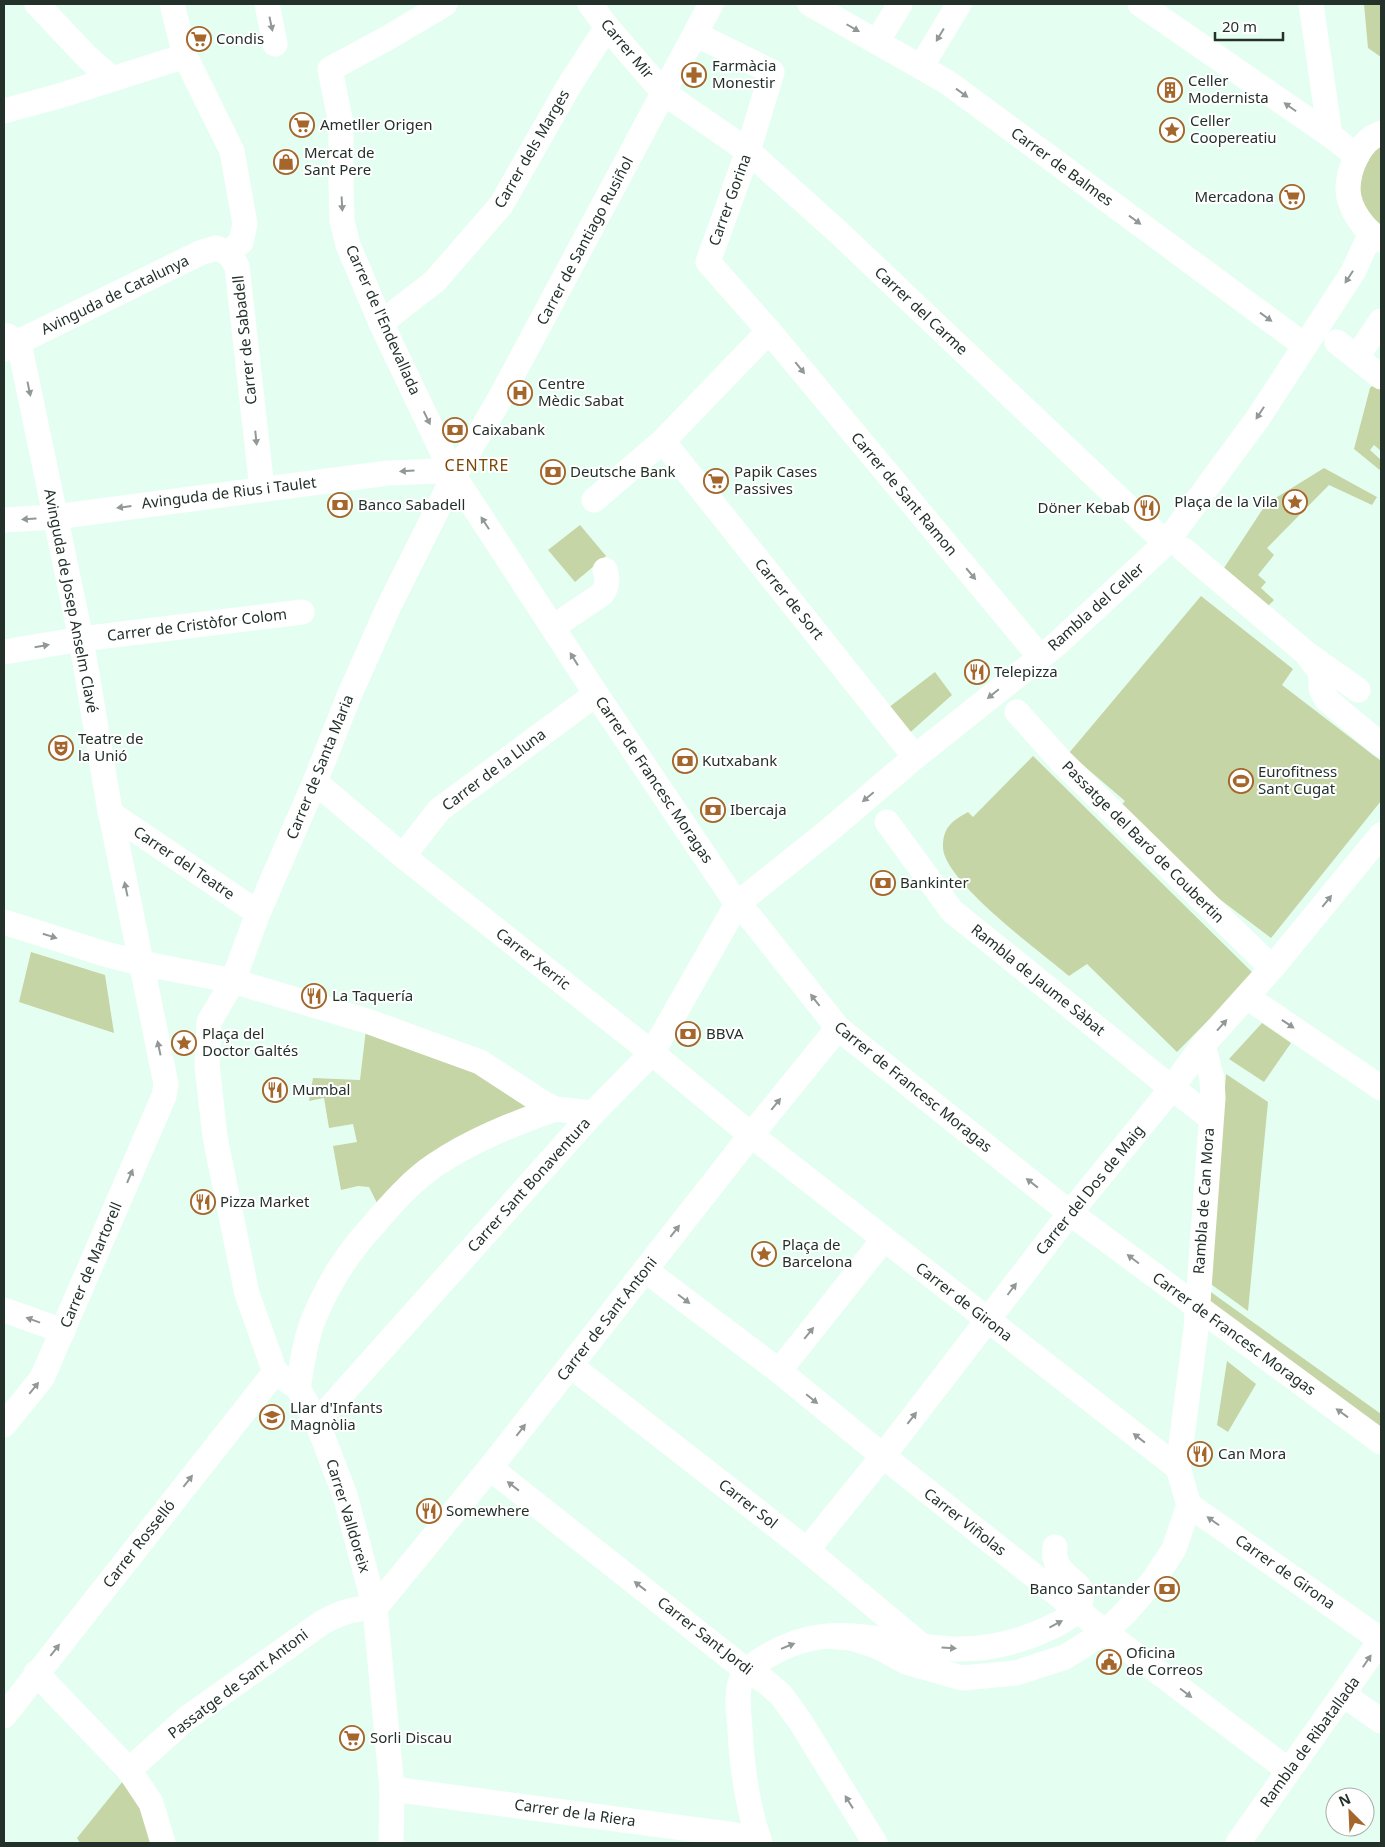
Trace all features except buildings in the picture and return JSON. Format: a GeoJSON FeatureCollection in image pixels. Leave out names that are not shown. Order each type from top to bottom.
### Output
{"type":"FeatureCollection","features":[{"type":"Feature","properties":{"kind":"street"},"geometry":{"type":"LineString","coordinates":[[37,4],[87,57],[112,79]]}},
{"type":"Feature","properties":{"kind":"street"},"geometry":{"type":"LineString","coordinates":[[172,4],[186,56],[232,151],[245,224],[241,242],[228,253]]}},
{"type":"Feature","properties":{"kind":"street"},"geometry":{"type":"LineString","coordinates":[[267,4],[275,44]]}},
{"type":"Feature","properties":{"kind":"street","name":"Carrer de l'Endevallada"},"geometry":{"type":"LineString","coordinates":[[445,4],[330,69],[341,124],[340,180],[342,221],[348,245],[382,323],[454,476]]}},
{"type":"Feature","properties":{"kind":"street","name":"Carrer Mir"},"geometry":{"type":"LineString","coordinates":[[590,4],[607,27],[664,93]]}},
{"type":"Feature","properties":{"kind":"street","name":"Carrer de Santiago Rusiñol"},"geometry":{"type":"LineString","coordinates":[[454,476],[498,402],[711,4]]}},
{"type":"Feature","properties":{"kind":"street","name":"Carrer de Balmes"},"geometry":{"type":"LineString","coordinates":[[810,4],[955,88],[1304,344]]}},
{"type":"Feature","properties":{"kind":"street"},"geometry":{"type":"LineString","coordinates":[[877,42],[900,4]]}},
{"type":"Feature","properties":{"kind":"street"},"geometry":{"type":"LineString","coordinates":[[921,67],[959,4]]}},
{"type":"Feature","properties":{"kind":"street"},"geometry":{"type":"LineString","coordinates":[[1140,4],[1330,135],[1357,156]]}},
{"type":"Feature","properties":{"kind":"street"},"geometry":{"type":"LineString","coordinates":[[1311,4],[1330,135]]}},
{"type":"Feature","properties":{"kind":"street","name":"Carrer dels Marges"},"geometry":{"type":"LineString","coordinates":[[382,323],[435,281],[501,205],[570,84],[607,27]]}},
{"type":"Feature","properties":{"kind":"street","name":"Carrer Gorina"},"geometry":{"type":"LineString","coordinates":[[695,34],[772,72],[748,151],[708,262],[769,330]]}},
{"type":"Feature","properties":{"kind":"street"},"geometry":{"type":"LineString","coordinates":[[4,111],[59,96],[186,56]]}},
{"type":"Feature","properties":{"kind":"street","name":"Carrer del Carme"},"geometry":{"type":"LineString","coordinates":[[664,93],[748,151],[837,231],[1175,546],[1306,653]]}},
{"type":"Feature","properties":{"kind":"street"},"geometry":{"type":"LineString","coordinates":[[1376,237],[1360,221],[1348,191],[1351,172],[1357,156],[1366,143],[1379,132]]}},
{"type":"Feature","properties":{"kind":"street","name":"Rambla del Celler"},"geometry":{"type":"LineString","coordinates":[[743,910],[827,832],[915,757],[1057,644],[1175,546],[1304,344],[1376,237]]}},
{"type":"Feature","properties":{"kind":"street","name":"Avinguda de Catalunya"},"geometry":{"type":"LineString","coordinates":[[8,343],[200,253],[216,248],[228,253]]}},
{"type":"Feature","properties":{"kind":"street","name":"Carrer de Sabadell"},"geometry":{"type":"LineString","coordinates":[[228,253],[238,266],[262,489]]}},
{"type":"Feature","properties":{"kind":"street"},"geometry":{"type":"LineString","coordinates":[[1363,348],[1381,321]]}},
{"type":"Feature","properties":{"kind":"street"},"geometry":{"type":"LineString","coordinates":[[594,500],[663,440],[769,330]]}},
{"type":"Feature","properties":{"kind":"street","name":"Carrer de Sant Ramon"},"geometry":{"type":"LineString","coordinates":[[769,330],[1040,657]]}},
{"type":"Feature","properties":{"kind":"street"},"geometry":{"type":"LineString","coordinates":[[1337,342],[1381,377]]}},
{"type":"Feature","properties":{"kind":"street","name":"Avinguda de Josep Anselm Clavé"},"geometry":{"type":"LineString","coordinates":[[8,343],[20,348],[81,639],[110,813],[166,1084],[164,1096]]}},
{"type":"Feature","properties":{"kind":"street","name":"Carrer de Sort"},"geometry":{"type":"LineString","coordinates":[[663,440],[915,757]]}},
{"type":"Feature","properties":{"kind":"street","name":"Avinguda de Rius i Taulet"},"geometry":{"type":"LineString","coordinates":[[4,520],[55,517],[409,470],[441,470],[454,476]]}},
{"type":"Feature","properties":{"kind":"street","name":"Carrer de Francesc Moragas"},"geometry":{"type":"LineString","coordinates":[[454,476],[596,694],[743,910],[838,1028],[1070,1213],[1381,1442]]}},
{"type":"Feature","properties":{"kind":"street","name":"Carrer de Santa Maria"},"geometry":{"type":"LineString","coordinates":[[275,1372],[247,1294],[215,1137],[207,1065],[209,1022],[233,981],[258,914],[385,615],[454,476]]}},
{"type":"Feature","properties":{"kind":"street"},"geometry":{"type":"LineString","coordinates":[[553,626],[602,594],[606,588],[607,577],[605,570]]}},
{"type":"Feature","properties":{"kind":"street","name":"Carrer de Cristòfor Colom"},"geometry":{"type":"LineString","coordinates":[[4,652],[81,639],[302,612]]}},
{"type":"Feature","properties":{"kind":"street"},"geometry":{"type":"LineString","coordinates":[[1306,653],[1358,690]]}},
{"type":"Feature","properties":{"kind":"street"},"geometry":{"type":"LineString","coordinates":[[1306,653],[1321,673],[1321,689],[1327,700],[1381,745]]}},
{"type":"Feature","properties":{"kind":"street","name":"Carrer de la Lluna"},"geometry":{"type":"LineString","coordinates":[[403,856],[439,810],[596,694]]}},
{"type":"Feature","properties":{"kind":"street","name":"Passatge del Baró de Coubertin"},"geometry":{"type":"LineString","coordinates":[[1017,712],[1062,762],[1272,968]]}},
{"type":"Feature","properties":{"kind":"street","name":"Carrer Xerric"},"geometry":{"type":"LineString","coordinates":[[315,782],[403,856],[751,1135]]}},
{"type":"Feature","properties":{"kind":"street","name":"Carrer del Teatre"},"geometry":{"type":"LineString","coordinates":[[110,813],[258,914]]}},
{"type":"Feature","properties":{"kind":"street","name":"Rambla de Jaume Sàbat"},"geometry":{"type":"LineString","coordinates":[[887,822],[952,911],[1211,1118]]}},
{"type":"Feature","properties":{"kind":"street","name":"Carrer del Dos de Maig"},"geometry":{"type":"LineString","coordinates":[[807,1550],[1070,1213],[1172,1088],[1203,1045],[1272,968],[1381,835]]}},
{"type":"Feature","properties":{"kind":"street","name":"Carrer Sant Bonaventura"},"geometry":{"type":"LineString","coordinates":[[317,1422],[593,1113],[652,1054],[720,935],[743,910]]}},
{"type":"Feature","properties":{"kind":"street"},"geometry":{"type":"LineString","coordinates":[[4,922],[104,954],[233,981],[367,1021],[480,1062],[555,1109],[593,1113]]}},
{"type":"Feature","properties":{"kind":"street"},"geometry":{"type":"LineString","coordinates":[[1247,997],[1381,1088]]}},
{"type":"Feature","properties":{"kind":"street","name":"Carrer de Sant Antoni"},"geometry":{"type":"LineString","coordinates":[[375,1608],[490,1468],[751,1135],[838,1028]]}},
{"type":"Feature","properties":{"kind":"street","name":"Rambla de Can Mora"},"geometry":{"type":"LineString","coordinates":[[1189,1505],[1178,1468],[1196,1329],[1211,1118],[1212,1079],[1203,1045]]}},
{"type":"Feature","properties":{"kind":"street","name":"Carrer de Martorell"},"geometry":{"type":"LineString","coordinates":[[4,1426],[42,1378],[164,1096]]}},
{"type":"Feature","properties":{"kind":"street"},"geometry":{"type":"LineString","coordinates":[[298,1388],[306,1343],[314,1319],[325,1296],[344,1262],[358,1242],[400,1194],[434,1165],[477,1140],[555,1109]]}},
{"type":"Feature","properties":{"kind":"street","name":"Carrer de Girona"},"geometry":{"type":"LineString","coordinates":[[751,1135],[1178,1468]]}},
{"type":"Feature","properties":{"kind":"street"},"geometry":{"type":"LineString","coordinates":[[778,1371],[884,1239]]}},
{"type":"Feature","properties":{"kind":"street","name":"Carrer Viñolas"},"geometry":{"type":"LineString","coordinates":[[645,1270],[778,1371],[882,1456],[1105,1632],[1288,1770]]}},
{"type":"Feature","properties":{"kind":"street"},"geometry":{"type":"LineString","coordinates":[[4,1310],[62,1331]]}},
{"type":"Feature","properties":{"kind":"street","name":"Carrer Sol"},"geometry":{"type":"LineString","coordinates":[[571,1366],[807,1550],[922,1646]]}},
{"type":"Feature","properties":{"kind":"street","name":"Carrer Valldoreix"},"geometry":{"type":"LineString","coordinates":[[275,1372],[298,1388],[317,1422],[345,1495],[375,1608],[392,1788],[391,1843]]}},
{"type":"Feature","properties":{"kind":"street","name":"Carrer Rosselló"},"geometry":{"type":"LineString","coordinates":[[4,1716],[275,1372]]}},
{"type":"Feature","properties":{"kind":"street","name":"Carrer Sant Jordi"},"geometry":{"type":"LineString","coordinates":[[490,1468],[747,1671],[765,1681],[781,1695],[800,1722],[875,1843]]}},
{"type":"Feature","properties":{"kind":"street"},"geometry":{"type":"LineString","coordinates":[[827,1636],[851,1638],[906,1662],[962,1678],[1016,1673],[1065,1656],[1105,1632],[1126,1612],[1153,1581],[1174,1548],[1189,1505]]}},
{"type":"Feature","properties":{"kind":"street","name":"Carrer de Girona"},"geometry":{"type":"LineString","coordinates":[[1189,1505],[1381,1640]]}},
{"type":"Feature","properties":{"kind":"street"},"geometry":{"type":"LineString","coordinates":[[759,1841],[747,1803],[741,1754],[738,1701],[740,1682],[747,1671],[758,1661],[789,1645],[808,1638],[863,1636],[922,1646],[954,1649],[990,1648],[1033,1635],[1062,1622],[1077,1610],[1081,1601],[1081,1590],[1075,1582],[1060,1571],[1056,1563],[1054,1554],[1056,1547]]}},
{"type":"Feature","properties":{"kind":"street","name":"Passatge de Sant Antoni"},"geometry":{"type":"LineString","coordinates":[[129,1770],[187,1718],[323,1622],[359,1607],[375,1608]]}},
{"type":"Feature","properties":{"kind":"street","name":"Rambla de Ribatallada"},"geometry":{"type":"LineString","coordinates":[[1238,1843],[1381,1640]]}},
{"type":"Feature","properties":{"kind":"street"},"geometry":{"type":"LineString","coordinates":[[36,1673],[129,1770],[151,1802],[164,1843]]}},
{"type":"Feature","properties":{"kind":"street"},"geometry":{"type":"LineString","coordinates":[[1344,1695],[1381,1721]]}},
{"type":"Feature","properties":{"kind":"street","name":"Carrer de la Riera"},"geometry":{"type":"LineString","coordinates":[[392,1788],[759,1841]]}},
{"type":"Feature","properties":{"kind":"green space"},"geometry":{"type":"Polygon","coordinates":[[[1364,4],[1381,4],[1381,57],[1368,48],[1364,4]]]}},
{"type":"Feature","properties":{"kind":"green space"},"geometry":{"type":"Polygon","coordinates":[[[1381,142],[1381,225],[1364,207],[1359,171],[1381,142]]]}},
{"type":"Feature","properties":{"kind":"green space"},"geometry":{"type":"Polygon","coordinates":[[[1378,380],[1381,383],[1381,451],[1374,445],[1370,450],[1381,460],[1381,471],[1354,449],[1370,388],[1378,380]]]}},
{"type":"Feature","properties":{"kind":"green space"},"geometry":{"type":"Polygon","coordinates":[[[1324,468],[1377,497],[1372,505],[1329,485],[1267,548],[1274,555],[1258,575],[1266,582],[1261,588],[1274,600],[1268,606],[1224,568],[1266,504],[1324,468]]]}},
{"type":"Feature","properties":{"kind":"green space"},"geometry":{"type":"Polygon","coordinates":[[[580,525],[606,556],[575,582],[548,550],[580,525]]]}},
{"type":"Feature","properties":{"kind":"green space","name":"Eurofitness Sant Cugat"},"geometry":{"type":"Polygon","coordinates":[[[1201,596],[1293,669],[1282,685],[1381,761],[1381,801],[1271,938],[1160,854],[1118,809],[1125,801],[1069,753],[1201,596]]]}},
{"type":"Feature","properties":{"kind":"green space"},"geometry":{"type":"Polygon","coordinates":[[[935,672],[952,695],[906,736],[884,711],[935,672]]]}},
{"type":"Feature","properties":{"kind":"green space"},"geometry":{"type":"Polygon","coordinates":[[[1033,756],[1254,974],[1177,1052],[1087,964],[1069,976],[1017,934],[976,897],[947,861],[943,840],[949,825],[968,812],[973,817],[1033,756]]]}},
{"type":"Feature","properties":{"kind":"green space"},"geometry":{"type":"Polygon","coordinates":[[[31,952],[105,975],[114,1033],[19,1002],[31,952]]]}},
{"type":"Feature","properties":{"kind":"green space"},"geometry":{"type":"Polygon","coordinates":[[[367,1021],[543,1103],[519,1122],[383,1215],[369,1187],[358,1186],[341,1190],[333,1146],[357,1142],[353,1124],[329,1128],[324,1098],[309,1101],[313,1078],[360,1080],[367,1021]]]}},
{"type":"Feature","properties":{"kind":"green space"},"geometry":{"type":"Polygon","coordinates":[[[1262,1023],[1291,1043],[1264,1082],[1229,1059],[1262,1023]]]}},
{"type":"Feature","properties":{"kind":"green space"},"geometry":{"type":"Polygon","coordinates":[[[1226,1074],[1268,1102],[1248,1311],[1208,1282],[1226,1074]]]}},
{"type":"Feature","properties":{"kind":"green space"},"geometry":{"type":"Polygon","coordinates":[[[1208,1290],[1381,1414],[1381,1442],[1210,1317],[1208,1290]]]}},
{"type":"Feature","properties":{"kind":"green space"},"geometry":{"type":"Polygon","coordinates":[[[1227,1361],[1256,1384],[1228,1432],[1217,1425],[1227,1361]]]}},
{"type":"Feature","properties":{"kind":"green space"},"geometry":{"type":"Polygon","coordinates":[[[127,1776],[156,1843],[80,1843],[77,1838],[127,1776]]]}},
{"type":"Feature","properties":{"kind":"place","name":"Condis"},"geometry":{"type":"Point","coordinates":[199,39]}},
{"type":"Feature","properties":{"kind":"place","name":"Farmàcia Monestir"},"geometry":{"type":"Point","coordinates":[694,75]}},
{"type":"Feature","properties":{"kind":"place","name":"Celler Modernista"},"geometry":{"type":"Point","coordinates":[1170,90]}},
{"type":"Feature","properties":{"kind":"place","name":"Ametller Origen"},"geometry":{"type":"Point","coordinates":[302,125]}},
{"type":"Feature","properties":{"kind":"place","name":"Celler Coopereatiu"},"geometry":{"type":"Point","coordinates":[1172,130]}},
{"type":"Feature","properties":{"kind":"place","name":"Mercat de Sant Pere"},"geometry":{"type":"Point","coordinates":[286,162]}},
{"type":"Feature","properties":{"kind":"place","name":"Mercadona"},"geometry":{"type":"Point","coordinates":[1292,197]}},
{"type":"Feature","properties":{"kind":"place","name":"Centre Mèdic Sabat"},"geometry":{"type":"Point","coordinates":[520,393]}},
{"type":"Feature","properties":{"kind":"place","name":"Caixabank"},"geometry":{"type":"Point","coordinates":[455,430]}},
{"type":"Feature","properties":{"kind":"place","name":"Deutsche Bank"},"geometry":{"type":"Point","coordinates":[553,472]}},
{"type":"Feature","properties":{"kind":"place","name":"Papik Cases Passives"},"geometry":{"type":"Point","coordinates":[716,481]}},
{"type":"Feature","properties":{"kind":"place","name":"Plaça de la Vila"},"geometry":{"type":"Point","coordinates":[1295,502]}},
{"type":"Feature","properties":{"kind":"place","name":"Banco Sabadell"},"geometry":{"type":"Point","coordinates":[340,505]}},
{"type":"Feature","properties":{"kind":"place","name":"Döner Kebab"},"geometry":{"type":"Point","coordinates":[1147,508]}},
{"type":"Feature","properties":{"kind":"place","name":"Telepizza"},"geometry":{"type":"Point","coordinates":[977,672]}},
{"type":"Feature","properties":{"kind":"place","name":"Teatre de la Unió"},"geometry":{"type":"Point","coordinates":[61,748]}},
{"type":"Feature","properties":{"kind":"place","name":"Kutxabank"},"geometry":{"type":"Point","coordinates":[685,761]}},
{"type":"Feature","properties":{"kind":"place","name":"Eurofitness Sant Cugat"},"geometry":{"type":"Point","coordinates":[1241,781]}},
{"type":"Feature","properties":{"kind":"place","name":"Ibercaja"},"geometry":{"type":"Point","coordinates":[713,810]}},
{"type":"Feature","properties":{"kind":"place","name":"Bankinter"},"geometry":{"type":"Point","coordinates":[883,883]}},
{"type":"Feature","properties":{"kind":"place","name":"La Taquería"},"geometry":{"type":"Point","coordinates":[314,996]}},
{"type":"Feature","properties":{"kind":"place","name":"BBVA"},"geometry":{"type":"Point","coordinates":[688,1034]}},
{"type":"Feature","properties":{"kind":"place","name":"Plaça del Doctor Galtés"},"geometry":{"type":"Point","coordinates":[184,1043]}},
{"type":"Feature","properties":{"kind":"place","name":"Mumbal"},"geometry":{"type":"Point","coordinates":[275,1090]}},
{"type":"Feature","properties":{"kind":"place","name":"Pizza Market"},"geometry":{"type":"Point","coordinates":[203,1202]}},
{"type":"Feature","properties":{"kind":"place","name":"Plaça de Barcelona"},"geometry":{"type":"Point","coordinates":[764,1254]}},
{"type":"Feature","properties":{"kind":"place","name":"Llar d'Infants Magnòlia"},"geometry":{"type":"Point","coordinates":[272,1417]}},
{"type":"Feature","properties":{"kind":"place","name":"Can Mora"},"geometry":{"type":"Point","coordinates":[1200,1454]}},
{"type":"Feature","properties":{"kind":"place","name":"Somewhere"},"geometry":{"type":"Point","coordinates":[429,1511]}},
{"type":"Feature","properties":{"kind":"place","name":"Banco Santander"},"geometry":{"type":"Point","coordinates":[1167,1589]}},
{"type":"Feature","properties":{"kind":"place","name":"Oficina de Correos"},"geometry":{"type":"Point","coordinates":[1109,1662]}},
{"type":"Feature","properties":{"kind":"place","name":"Sorli Discau"},"geometry":{"type":"Point","coordinates":[352,1738]}},
{"type":"Feature","properties":{"kind":"district","name":"CENTRE"},"geometry":{"type":"Point","coordinates":[477,465]}}]}
